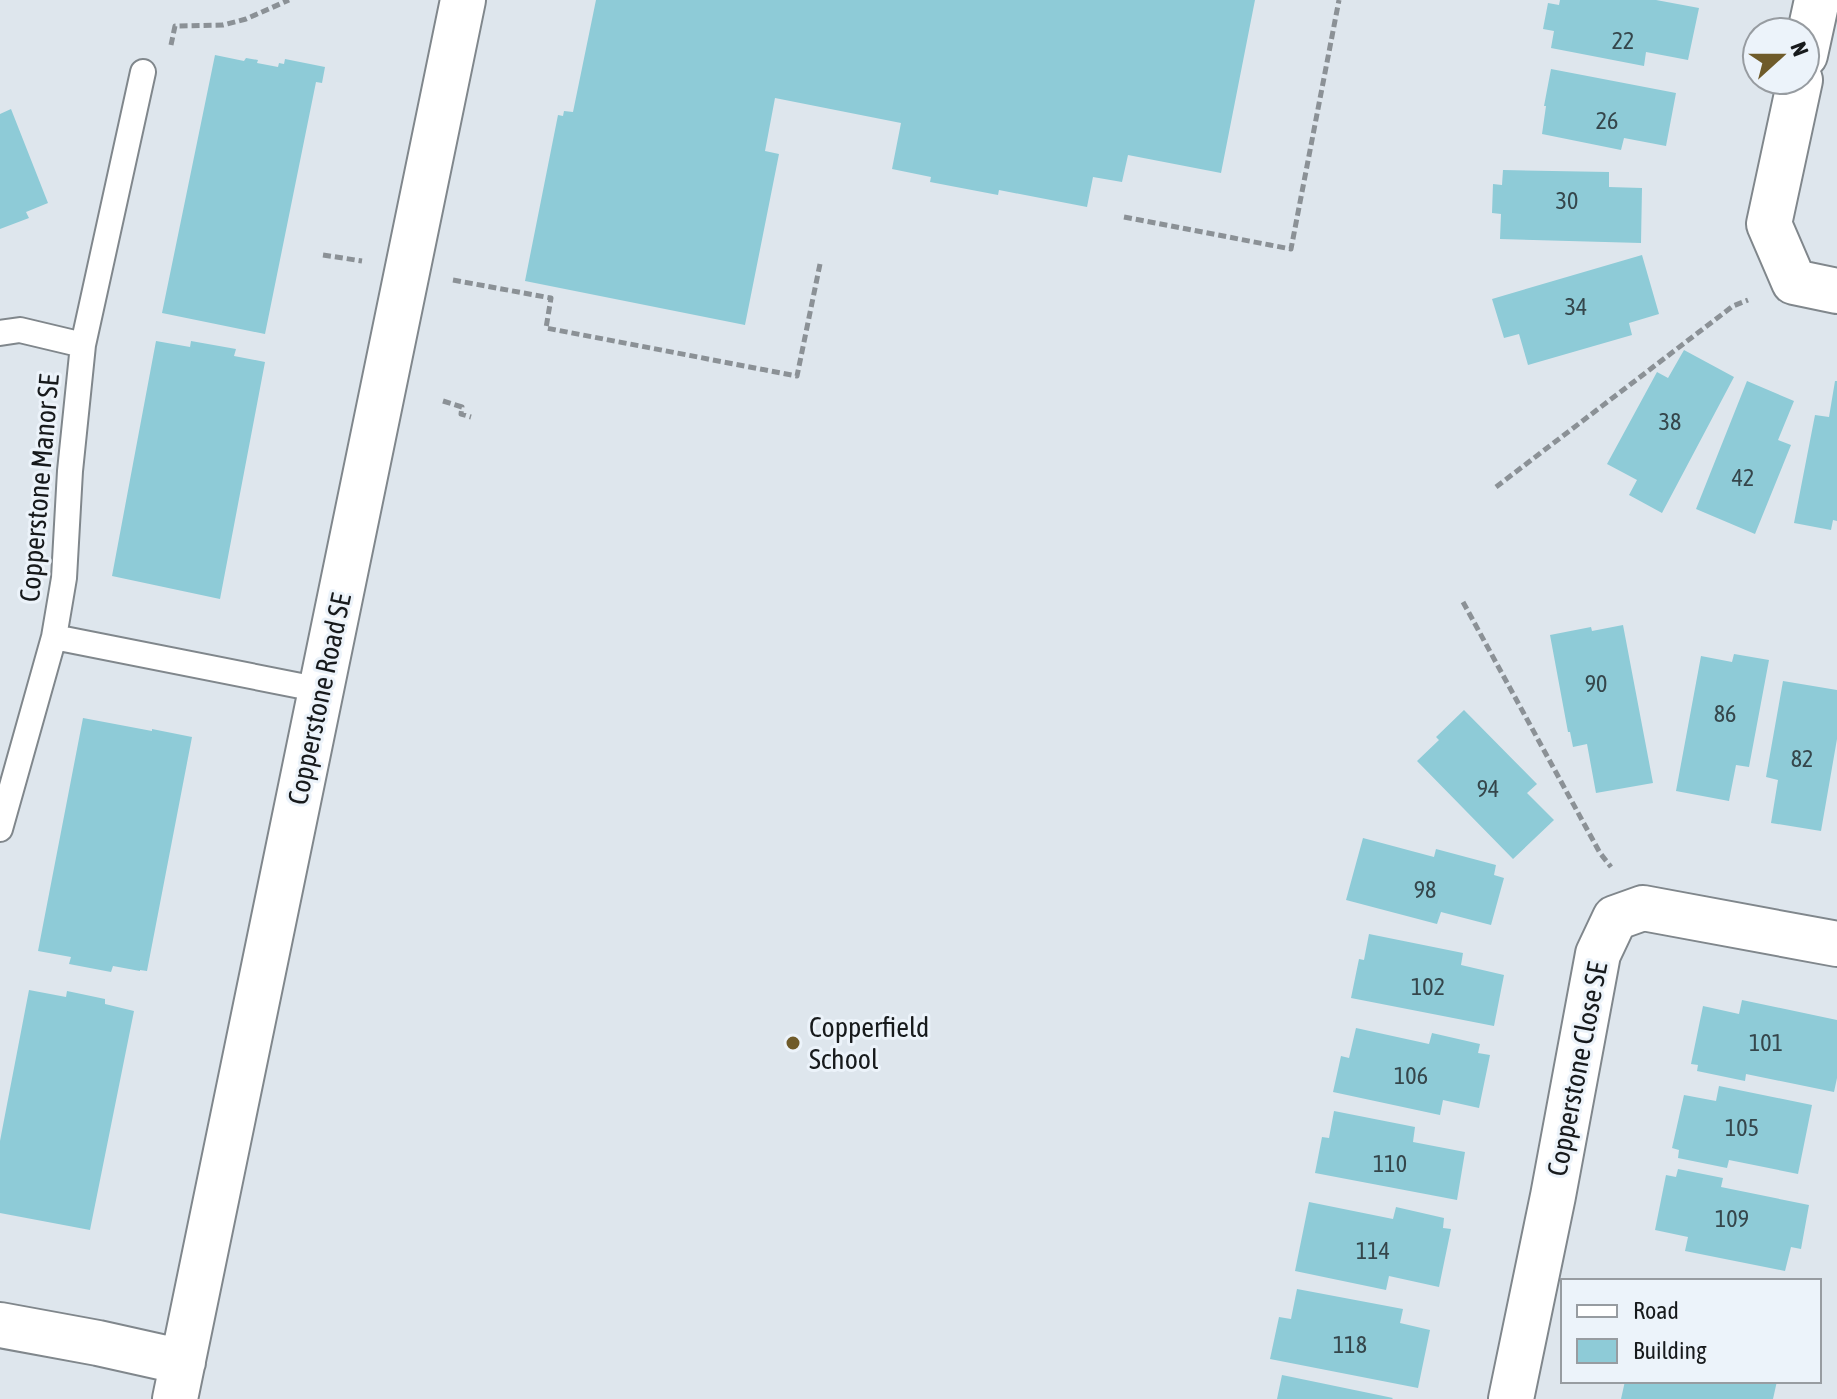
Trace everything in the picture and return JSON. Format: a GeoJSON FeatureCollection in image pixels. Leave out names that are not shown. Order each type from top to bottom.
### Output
{"type":"FeatureCollection","features":[{"type":"Feature","properties":{"kind":"street","name":"Copperstone Road SE"},"geometry":{"type":"LineString","coordinates":[[179,1380],[463,0]]}},
{"type":"Feature","properties":{"kind":"street"},"geometry":{"type":"LineString","coordinates":[[1797,96],[1769,224],[1794,282],[1837,291]]}},
{"type":"Feature","properties":{"kind":"street"},"geometry":{"type":"LineString","coordinates":[[1643,908],[1837,944]]}},
{"type":"Feature","properties":{"kind":"street","name":"Copperstone Close SE"},"geometry":{"type":"LineString","coordinates":[[1511,1399],[1598,954],[1615,918],[1643,908]]}},
{"type":"Feature","properties":{"kind":"street"},"geometry":{"type":"LineString","coordinates":[[0,1325],[98,1343],[179,1380]]}},
{"type":"Feature","properties":{"kind":"lane","name":"Copperstone Manor SE"},"geometry":{"type":"LineString","coordinates":[[0,829],[54,637],[64,578],[70,471],[83,345],[143,72]]}},
{"type":"Feature","properties":{"kind":"lane","name":"Copperstone Manor SE"},"geometry":{"type":"LineString","coordinates":[[0,333],[20,330],[83,345]]}},
{"type":"Feature","properties":{"kind":"lane","name":"Copperstone Manor SE"},"geometry":{"type":"LineString","coordinates":[[54,637],[321,690]]}},
{"type":"Feature","properties":{"kind":"path"},"geometry":{"type":"LineString","coordinates":[[171,45],[175,26],[223,25],[246,19],[289,0]]}},
{"type":"Feature","properties":{"kind":"path"},"geometry":{"type":"LineString","coordinates":[[1124,217],[1291,249],[1339,0]]}},
{"type":"Feature","properties":{"kind":"path"},"geometry":{"type":"LineString","coordinates":[[323,255],[363,262]]}},
{"type":"Feature","properties":{"kind":"path"},"geometry":{"type":"LineString","coordinates":[[467,282],[551,298],[546,328],[797,376],[820,264]]}},
{"type":"Feature","properties":{"kind":"path"},"geometry":{"type":"LineString","coordinates":[[1496,487],[1733,306],[1794,282]]}},
{"type":"Feature","properties":{"kind":"path"},"geometry":{"type":"LineString","coordinates":[[443,401],[462,407],[461,414],[471,417]]}},
{"type":"Feature","properties":{"kind":"path"},"geometry":{"type":"LineString","coordinates":[[1463,602],[1600,853],[1643,908]]}},
{"type":"Feature","properties":{"kind":"building"},"geometry":{"type":"Polygon","coordinates":[[[596,0],[1255,0],[1221,173],[1128,155],[1122,182],[1093,177],[1087,207],[999,190],[998,195],[930,182],[931,177],[892,169],[901,123],[775,98],[765,151],[779,154],[745,325],[525,281],[558,115],[563,116],[564,111],[573,112],[596,0]]]}},
{"type":"Feature","properties":{"kind":"building"},"geometry":{"type":"Polygon","coordinates":[[[1560,0],[1656,0],[1699,8],[1688,60],[1646,52],[1644,66],[1551,48],[1554,31],[1543,29],[1548,3],[1559,5],[1560,0]]]}},
{"type":"Feature","properties":{"kind":"building"},"geometry":{"type":"Polygon","coordinates":[[[215,55],[244,61],[246,58],[258,60],[257,63],[278,67],[279,63],[284,64],[285,59],[325,67],[322,83],[316,82],[265,334],[162,313],[215,55]]]}},
{"type":"Feature","properties":{"kind":"building"},"geometry":{"type":"Polygon","coordinates":[[[1551,69],[1676,93],[1666,146],[1624,138],[1621,150],[1542,134],[1551,69]]]}},
{"type":"Feature","properties":{"kind":"building"},"geometry":{"type":"Polygon","coordinates":[[[11,109],[48,203],[26,212],[29,218],[0,229],[0,114],[11,109]]]}},
{"type":"Feature","properties":{"kind":"building"},"geometry":{"type":"Polygon","coordinates":[[[1503,170],[1609,172],[1609,187],[1642,188],[1641,243],[1500,239],[1501,214],[1492,213],[1493,184],[1502,185],[1503,170]]]}},
{"type":"Feature","properties":{"kind":"building"},"geometry":{"type":"Polygon","coordinates":[[[1642,255],[1659,314],[1629,323],[1632,335],[1528,365],[1519,334],[1504,338],[1492,299],[1642,255]]]}},
{"type":"Feature","properties":{"kind":"building"},"geometry":{"type":"Polygon","coordinates":[[[156,341],[190,347],[191,341],[236,349],[234,356],[265,362],[220,599],[112,576],[156,341]]]}},
{"type":"Feature","properties":{"kind":"building"},"geometry":{"type":"Polygon","coordinates":[[[1684,350],[1734,377],[1662,513],[1629,495],[1637,480],[1607,464],[1657,372],[1668,378],[1684,350]]]}},
{"type":"Feature","properties":{"kind":"building"},"geometry":{"type":"Polygon","coordinates":[[[1747,381],[1794,401],[1778,440],[1791,445],[1755,534],[1696,509],[1747,381]]]}},
{"type":"Feature","properties":{"kind":"building"},"geometry":{"type":"Polygon","coordinates":[[[1835,381],[1837,521],[1833,520],[1831,530],[1794,523],[1815,415],[1829,417],[1835,381]]]}},
{"type":"Feature","properties":{"kind":"building"},"geometry":{"type":"Polygon","coordinates":[[[1623,625],[1653,783],[1596,793],[1587,744],[1573,747],[1568,732],[1550,635],[1623,625]]]}},
{"type":"Feature","properties":{"kind":"building"},"geometry":{"type":"Polygon","coordinates":[[[1734,654],[1769,660],[1749,767],[1736,765],[1729,801],[1676,791],[1701,656],[1732,662],[1734,654]]]}},
{"type":"Feature","properties":{"kind":"building"},"geometry":{"type":"Polygon","coordinates":[[[1783,681],[1837,690],[1837,739],[1821,831],[1771,823],[1778,780],[1766,777],[1783,681]]]}},
{"type":"Feature","properties":{"kind":"building"},"geometry":{"type":"Polygon","coordinates":[[[1464,710],[1537,784],[1527,793],[1554,820],[1513,859],[1417,761],[1464,710]]]}},
{"type":"Feature","properties":{"kind":"building"},"geometry":{"type":"Polygon","coordinates":[[[83,718],[192,737],[147,971],[113,966],[111,972],[69,964],[71,957],[38,951],[83,718]]]}},
{"type":"Feature","properties":{"kind":"building"},"geometry":{"type":"Polygon","coordinates":[[[1363,838],[1434,857],[1436,849],[1496,865],[1494,875],[1504,878],[1491,925],[1441,912],[1437,924],[1346,900],[1363,838]]]}},
{"type":"Feature","properties":{"kind":"building"},"geometry":{"type":"Polygon","coordinates":[[[1369,934],[1463,953],[1461,965],[1504,975],[1494,1026],[1351,998],[1359,959],[1364,960],[1369,934]]]}},
{"type":"Feature","properties":{"kind":"building"},"geometry":{"type":"Polygon","coordinates":[[[29,990],[66,997],[67,991],[105,999],[105,1004],[134,1011],[90,1230],[0,1213],[0,1141],[29,990]]]}},
{"type":"Feature","properties":{"kind":"building"},"geometry":{"type":"Polygon","coordinates":[[[1742,1000],[1837,1020],[1837,1078],[1834,1092],[1746,1074],[1745,1081],[1697,1071],[1698,1065],[1691,1064],[1703,1006],[1739,1014],[1742,1000]]]}},
{"type":"Feature","properties":{"kind":"building"},"geometry":{"type":"Polygon","coordinates":[[[1356,1028],[1429,1044],[1432,1033],[1480,1044],[1478,1053],[1490,1055],[1479,1108],[1443,1100],[1440,1115],[1333,1092],[1341,1056],[1349,1058],[1356,1028]]]}},
{"type":"Feature","properties":{"kind":"building"},"geometry":{"type":"Polygon","coordinates":[[[1719,1086],[1812,1105],[1798,1174],[1729,1160],[1727,1168],[1678,1158],[1679,1150],[1672,1148],[1684,1095],[1716,1101],[1719,1086]]]}},
{"type":"Feature","properties":{"kind":"building"},"geometry":{"type":"Polygon","coordinates":[[[1334,1111],[1415,1127],[1413,1142],[1465,1152],[1457,1200],[1315,1173],[1322,1137],[1329,1138],[1334,1111]]]}},
{"type":"Feature","properties":{"kind":"building"},"geometry":{"type":"Polygon","coordinates":[[[1678,1169],[1723,1178],[1721,1187],[1809,1205],[1801,1249],[1791,1247],[1785,1271],[1685,1251],[1688,1237],[1655,1230],[1666,1175],[1676,1177],[1678,1169]]]}},
{"type":"Feature","properties":{"kind":"building"},"geometry":{"type":"Polygon","coordinates":[[[1309,1202],[1393,1219],[1396,1207],[1444,1218],[1443,1228],[1451,1229],[1439,1287],[1389,1276],[1386,1290],[1295,1271],[1309,1202]]]}},
{"type":"Feature","properties":{"kind":"building"},"geometry":{"type":"Polygon","coordinates":[[[1297,1289],[1403,1309],[1400,1323],[1430,1330],[1418,1388],[1270,1359],[1279,1317],[1291,1319],[1297,1289]]]}},
{"type":"Feature","properties":{"kind":"building"},"geometry":{"type":"Polygon","coordinates":[[[1282,1375],[1393,1398],[1277,1399],[1282,1375]]]}},
{"type":"Feature","properties":{"kind":"building"},"geometry":{"type":"Polygon","coordinates":[[[1625,1383],[1777,1383],[1773,1399],[1621,1399],[1625,1383]]]}},
{"type":"Feature","properties":{"kind":"place","name":"Copperfield School"},"geometry":{"type":"Point","coordinates":[793,1043]}}]}
